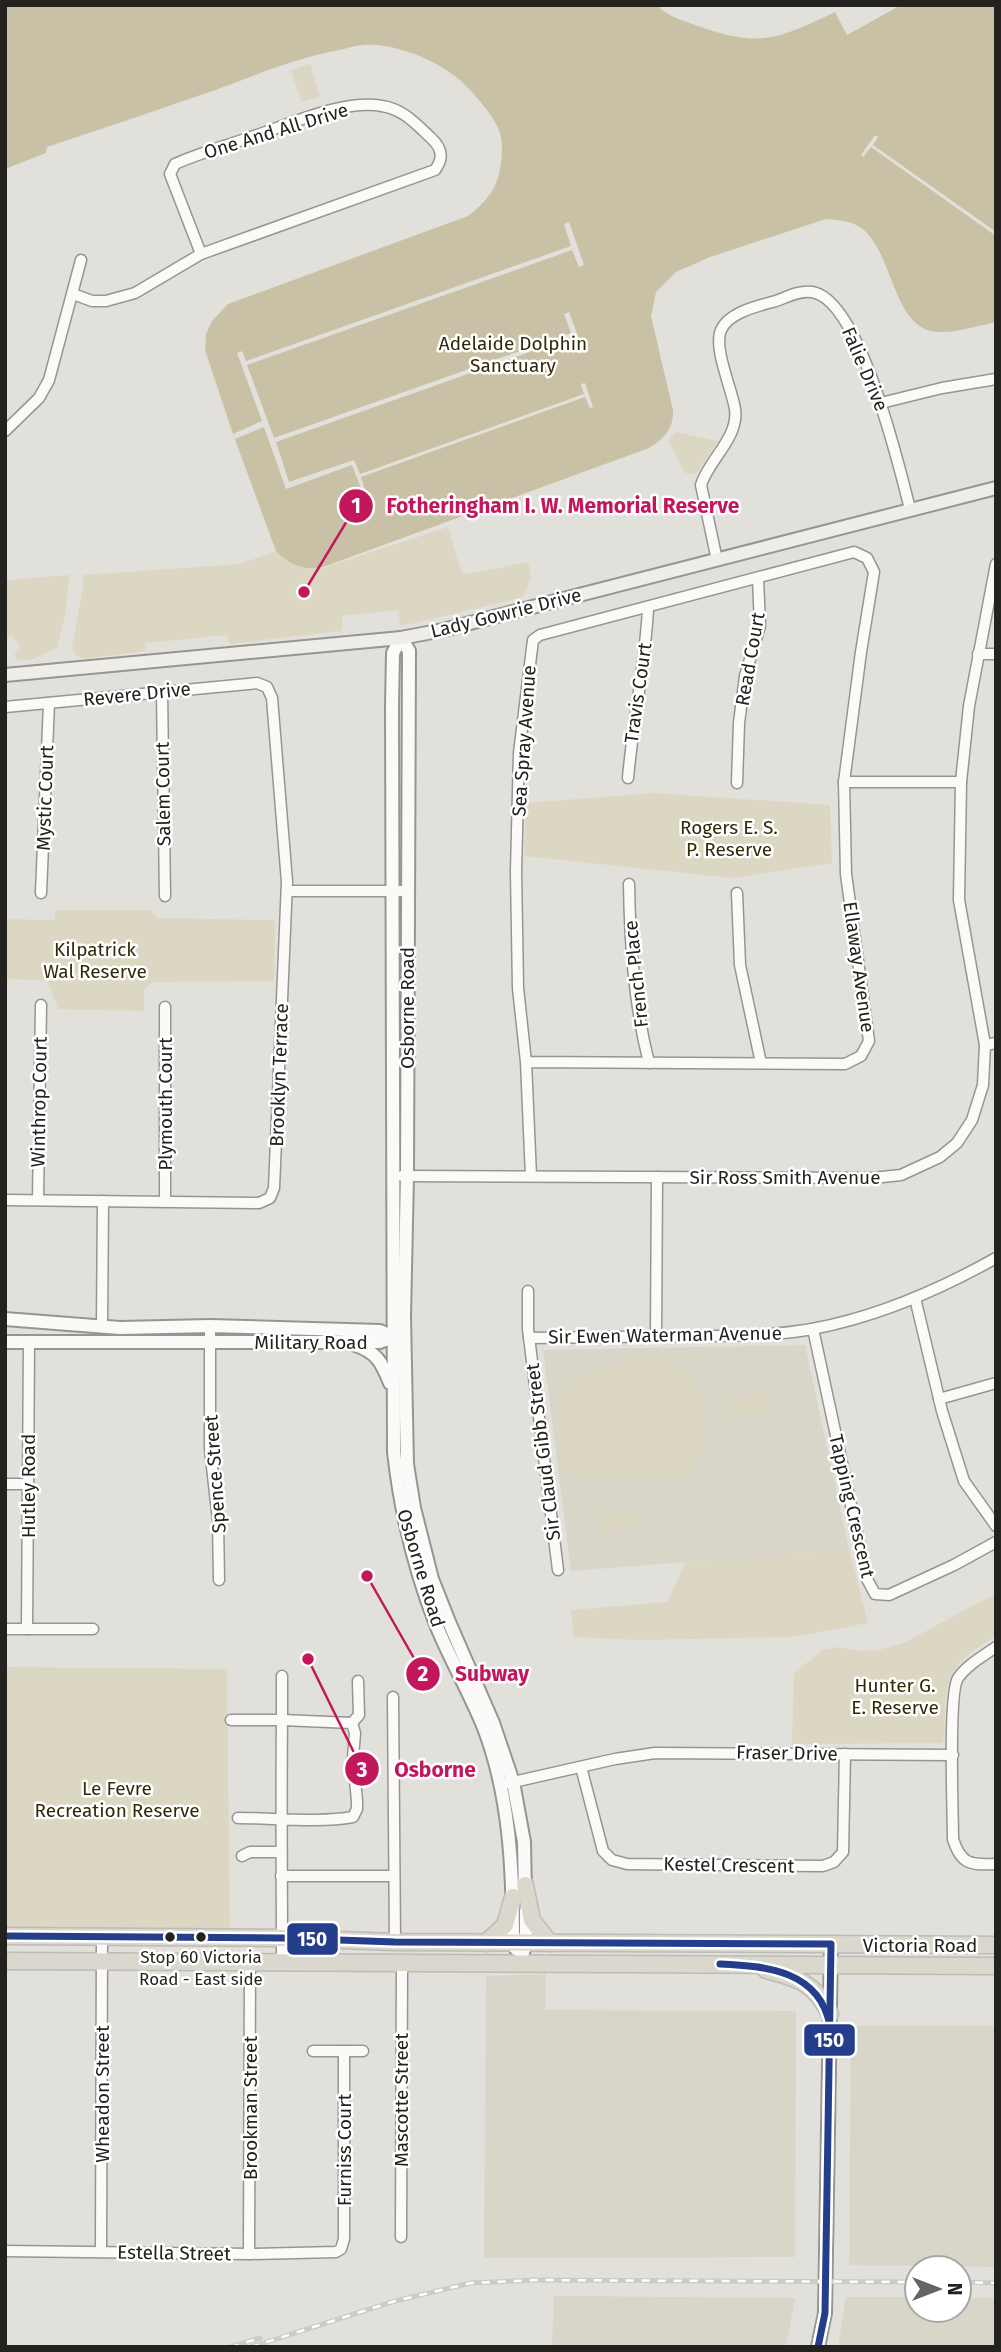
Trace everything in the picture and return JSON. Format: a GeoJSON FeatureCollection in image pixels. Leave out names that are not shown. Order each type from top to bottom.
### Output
{"type":"FeatureCollection","features":[{"type":"Feature","properties":{"kind":"highway"},"geometry":{"type":"LineString","coordinates":[[525,1885],[532,1920],[550,1943]]}},
{"type":"Feature","properties":{"kind":"highway"},"geometry":{"type":"LineString","coordinates":[[486,1942],[505,1925],[513,1897]]}},
{"type":"Feature","properties":{"kind":"highway","name":"Victoria Road"},"geometry":{"type":"LineString","coordinates":[[5,1936],[282,1938],[394,1942],[996,1945]]}},
{"type":"Feature","properties":{"kind":"highway","name":"Victoria Road"},"geometry":{"type":"LineString","coordinates":[[5,1961],[996,1966]]}},
{"type":"Feature","properties":{"kind":"highway"},"geometry":{"type":"LineString","coordinates":[[747,1964],[796,1978],[807,1984],[822,1997],[830,2014]]}},
{"type":"Feature","properties":{"kind":"main road","name":"Lady Gowrie Drive"},"geometry":{"type":"LineString","coordinates":[[5,675],[401,638],[443,630],[996,488]]}},
{"type":"Feature","properties":{"kind":"street","name":"One And All Drive"},"geometry":{"type":"LineString","coordinates":[[73,294],[92,301],[106,301],[135,293],[201,254],[435,170],[441,155],[438,144],[397,110],[361,105],[325,113],[175,164],[170,174],[201,254]]}},
{"type":"Feature","properties":{"kind":"street"},"geometry":{"type":"LineString","coordinates":[[5,431],[39,398],[49,380],[81,260]]}},
{"type":"Feature","properties":{"kind":"street","name":"Falie Drive"},"geometry":{"type":"LineString","coordinates":[[717,560],[701,485],[734,425],[735,411],[719,346],[720,331],[729,320],[743,312],[800,292],[813,292],[826,298],[842,314],[878,390],[910,509]]}},
{"type":"Feature","properties":{"kind":"street"},"geometry":{"type":"LineString","coordinates":[[881,403],[942,388],[996,379]]}},
{"type":"Feature","properties":{"kind":"street","name":"Sea Spray Avenue"},"geometry":{"type":"LineString","coordinates":[[531,1176],[526,1062],[518,988],[516,872],[519,754],[533,640],[540,635],[648,609],[854,552]]}},
{"type":"Feature","properties":{"kind":"street","name":"Ellaway Avenue"},"geometry":{"type":"LineString","coordinates":[[526,1062],[845,1064],[860,1056],[869,1041],[846,874],[844,782],[860,652],[874,572],[867,558],[854,552]]}},
{"type":"Feature","properties":{"kind":"street","name":"Sir Ross Smith Avenue"},"geometry":{"type":"LineString","coordinates":[[391,1176],[873,1178],[901,1175],[940,1157],[957,1143],[972,1120],[983,1085],[990,1044],[959,900],[961,782],[969,706],[996,564]]}},
{"type":"Feature","properties":{"kind":"street","name":"Read Court"},"geometry":{"type":"LineString","coordinates":[[737,783],[739,723],[745,676],[760,626],[758,578]]}},
{"type":"Feature","properties":{"kind":"street","name":"Travis Court"},"geometry":{"type":"LineString","coordinates":[[628,778],[632,726],[648,609]]}},
{"type":"Feature","properties":{"kind":"street","name":"Osborne Road"},"geometry":{"type":"LineString","coordinates":[[399,1315],[407,1176],[409,650],[401,638],[393,653],[391,1176],[399,1315],[404,1356],[407,1464],[420,1536],[449,1622],[493,1723],[513,1782],[523,1842],[525,1885],[520,1962]]}},
{"type":"Feature","properties":{"kind":"street"},"geometry":{"type":"LineString","coordinates":[[978,654],[996,654]]}},
{"type":"Feature","properties":{"kind":"street","name":"Revere Drive"},"geometry":{"type":"LineString","coordinates":[[5,707],[257,683],[267,687]]}},
{"type":"Feature","properties":{"kind":"street","name":"Brooklyn Terrace"},"geometry":{"type":"LineString","coordinates":[[5,1200],[259,1203],[273,1194],[287,891],[272,698],[267,687]]}},
{"type":"Feature","properties":{"kind":"street","name":"Salem Court"},"geometry":{"type":"LineString","coordinates":[[162,692],[165,896]]}},
{"type":"Feature","properties":{"kind":"street","name":"Mystic Court"},"geometry":{"type":"LineString","coordinates":[[41,893],[49,703]]}},
{"type":"Feature","properties":{"kind":"street"},"geometry":{"type":"LineString","coordinates":[[844,782],[961,782]]}},
{"type":"Feature","properties":{"kind":"street","name":"French Place"},"geometry":{"type":"LineString","coordinates":[[629,884],[630,952],[636,1003],[649,1063]]}},
{"type":"Feature","properties":{"kind":"street"},"geometry":{"type":"LineString","coordinates":[[287,891],[407,891]]}},
{"type":"Feature","properties":{"kind":"street"},"geometry":{"type":"LineString","coordinates":[[737,893],[740,965],[761,1063]]}},
{"type":"Feature","properties":{"kind":"street","name":"Winthrop Court"},"geometry":{"type":"LineString","coordinates":[[38,1200],[41,1004]]}},
{"type":"Feature","properties":{"kind":"street","name":"Plymouth Court"},"geometry":{"type":"LineString","coordinates":[[165,1007],[165,1201]]}},
{"type":"Feature","properties":{"kind":"street"},"geometry":{"type":"LineString","coordinates":[[656,1337],[657,1177]]}},
{"type":"Feature","properties":{"kind":"street"},"geometry":{"type":"LineString","coordinates":[[102,1327],[103,1201]]}},
{"type":"Feature","properties":{"kind":"street","name":"Sir Ewen Waterman Avenue"},"geometry":{"type":"LineString","coordinates":[[529,1338],[771,1335],[813,1329],[915,1298],[996,1258]]}},
{"type":"Feature","properties":{"kind":"street","name":"Sir Claud Gibb Street"},"geometry":{"type":"LineString","coordinates":[[528,1291],[529,1338],[558,1570]]}},
{"type":"Feature","properties":{"kind":"street"},"geometry":{"type":"LineString","coordinates":[[915,1298],[939,1399],[964,1481],[996,1526]]}},
{"type":"Feature","properties":{"kind":"street"},"geometry":{"type":"LineString","coordinates":[[345,1337],[399,1315]]}},
{"type":"Feature","properties":{"kind":"street"},"geometry":{"type":"LineString","coordinates":[[399,1315],[393,1337],[404,1356]]}},
{"type":"Feature","properties":{"kind":"street","name":"Military Road"},"geometry":{"type":"LineString","coordinates":[[5,1319],[102,1327],[211,1326],[345,1337]]}},
{"type":"Feature","properties":{"kind":"street","name":"Spence Street"},"geometry":{"type":"LineString","coordinates":[[211,1326],[209,1449],[218,1520],[219,1580]]}},
{"type":"Feature","properties":{"kind":"street","name":"Tapping Crescent"},"geometry":{"type":"LineString","coordinates":[[813,1329],[864,1569],[875,1594],[889,1595],[996,1542]]}},
{"type":"Feature","properties":{"kind":"street","name":"Military Road"},"geometry":{"type":"LineString","coordinates":[[5,1342],[210,1342],[345,1337],[380,1331],[393,1337]]}},
{"type":"Feature","properties":{"kind":"street"},"geometry":{"type":"LineString","coordinates":[[345,1337],[374,1353],[382,1363],[393,1394]]}},
{"type":"Feature","properties":{"kind":"street","name":"Osborne Road"},"geometry":{"type":"LineString","coordinates":[[393,1337],[394,1452],[403,1523],[438,1627],[484,1729],[500,1786],[520,1943]]}},
{"type":"Feature","properties":{"kind":"street","name":"Hutley Road"},"geometry":{"type":"LineString","coordinates":[[27,1629],[29,1343]]}},
{"type":"Feature","properties":{"kind":"street"},"geometry":{"type":"LineString","coordinates":[[939,1399],[996,1383]]}},
{"type":"Feature","properties":{"kind":"street"},"geometry":{"type":"LineString","coordinates":[[5,1484],[28,1484]]}},
{"type":"Feature","properties":{"kind":"street"},"geometry":{"type":"LineString","coordinates":[[414,1508],[403,1523],[420,1536]]}},
{"type":"Feature","properties":{"kind":"street"},"geometry":{"type":"LineString","coordinates":[[5,1629],[93,1629]]}},
{"type":"Feature","properties":{"kind":"street"},"geometry":{"type":"LineString","coordinates":[[996,1647],[958,1679],[953,1702],[953,1839],[962,1858],[972,1864],[996,1864]]}},
{"type":"Feature","properties":{"kind":"street"},"geometry":{"type":"LineString","coordinates":[[282,1676],[282,1962]]}},
{"type":"Feature","properties":{"kind":"street"},"geometry":{"type":"LineString","coordinates":[[352,1723],[359,1715],[358,1681]]}},
{"type":"Feature","properties":{"kind":"street"},"geometry":{"type":"LineString","coordinates":[[393,1697],[394,1942]]}},
{"type":"Feature","properties":{"kind":"street"},"geometry":{"type":"LineString","coordinates":[[230,1720],[352,1723]]}},
{"type":"Feature","properties":{"kind":"street"},"geometry":{"type":"LineString","coordinates":[[239,1818],[348,1818],[356,1814],[353,1758],[355,1732],[352,1723]]}},
{"type":"Feature","properties":{"kind":"street","name":"Fraser Drive"},"geometry":{"type":"LineString","coordinates":[[500,1786],[655,1753],[953,1755]]}},
{"type":"Feature","properties":{"kind":"street","name":"Kestel Crescent"},"geometry":{"type":"LineString","coordinates":[[581,1767],[603,1851],[612,1860],[627,1864],[823,1866],[834,1863],[843,1852],[845,1754]]}},
{"type":"Feature","properties":{"kind":"street"},"geometry":{"type":"LineString","coordinates":[[242,1856],[250,1852],[281,1852]]}},
{"type":"Feature","properties":{"kind":"street"},"geometry":{"type":"LineString","coordinates":[[281,1876],[394,1876]]}},
{"type":"Feature","properties":{"kind":"street","name":"Wheadon Street"},"geometry":{"type":"LineString","coordinates":[[101,2251],[102,1937]]}},
{"type":"Feature","properties":{"kind":"street"},"geometry":{"type":"LineString","coordinates":[[818,2347],[825,2313],[831,1944]]}},
{"type":"Feature","properties":{"kind":"street","name":"Brookman Street"},"geometry":{"type":"LineString","coordinates":[[249,2254],[250,1962]]}},
{"type":"Feature","properties":{"kind":"street","name":"Mascotte Street"},"geometry":{"type":"LineString","coordinates":[[401,2238],[402,1962]]}},
{"type":"Feature","properties":{"kind":"street"},"geometry":{"type":"LineString","coordinates":[[313,2051],[363,2051]]}},
{"type":"Feature","properties":{"kind":"street","name":"Furniss Court"},"geometry":{"type":"LineString","coordinates":[[341,2249],[344,2239],[344,2051]]}},
{"type":"Feature","properties":{"kind":"street","name":"Estella Street"},"geometry":{"type":"LineString","coordinates":[[5,2250],[249,2254],[332,2253],[341,2249]]}},
{"type":"Feature","properties":{"kind":"shaded area","name":"Adelaide Dolphin Sanctuary"},"geometry":{"type":"Polygon","coordinates":[[[5,5],[657,5],[670,15],[717,32],[736,37],[767,38],[797,29],[835,12],[847,35],[901,5],[996,5],[996,322],[947,332],[931,331],[918,325],[899,299],[878,249],[869,236],[858,226],[846,221],[826,219],[710,257],[676,272],[656,292],[651,316],[673,416],[670,428],[654,445],[323,567],[297,566],[276,551],[205,350],[206,334],[212,321],[228,304],[468,216],[491,193],[498,176],[502,144],[495,122],[461,81],[436,64],[393,48],[362,45],[308,57],[47,147],[46,153],[5,169],[5,5]]]}},
{"type":"Feature","properties":{"kind":"shaded area"},"geometry":{"type":"Polygon","coordinates":[[[805,1345],[849,1549],[571,1571],[543,1350],[805,1345]]]}},
{"type":"Feature","properties":{"kind":"shaded area"},"geometry":{"type":"Polygon","coordinates":[[[546,1974],[545,2010],[796,2011],[795,2257],[484,2258],[486,1976],[546,1974]]]}},
{"type":"Feature","properties":{"kind":"shaded area"},"geometry":{"type":"Polygon","coordinates":[[[851,2026],[996,2026],[996,2267],[973,2267],[973,2254],[903,2254],[903,2266],[849,2265],[851,2026]]]}},
{"type":"Feature","properties":{"kind":"shaded area"},"geometry":{"type":"Polygon","coordinates":[[[554,2296],[795,2298],[786,2347],[552,2347],[554,2296]]]}},
{"type":"Feature","properties":{"kind":"shaded area"},"geometry":{"type":"Polygon","coordinates":[[[846,2297],[903,2297],[903,2324],[973,2324],[973,2298],[996,2298],[996,2347],[838,2347],[846,2297]]]}},
{"type":"Feature","properties":{"kind":"green space"},"geometry":{"type":"Polygon","coordinates":[[[310,64],[320,97],[301,102],[291,70],[310,64]]]}},
{"type":"Feature","properties":{"kind":"green space"},"geometry":{"type":"Polygon","coordinates":[[[676,432],[718,441],[696,474],[685,473],[668,441],[676,432]]]}},
{"type":"Feature","properties":{"kind":"green space"},"geometry":{"type":"Polygon","coordinates":[[[448,527],[461,571],[467,574],[529,562],[531,578],[523,597],[416,623],[400,625],[398,610],[342,616],[342,631],[229,644],[227,635],[146,643],[145,651],[84,659],[74,654],[72,647],[83,575],[240,564],[276,551],[297,566],[323,568],[448,527]]]}},
{"type":"Feature","properties":{"kind":"green space"},"geometry":{"type":"Polygon","coordinates":[[[70,575],[57,648],[31,660],[18,661],[14,655],[21,648],[11,635],[5,638],[5,580],[70,575]]]}},
{"type":"Feature","properties":{"kind":"green space","name":"Rogers E. S. P. Reserve"},"geometry":{"type":"Polygon","coordinates":[[[654,793],[830,805],[832,863],[732,878],[524,856],[526,803],[654,793]]]}},
{"type":"Feature","properties":{"kind":"green space","name":"Kilpatrick Wal Reserve"},"geometry":{"type":"Polygon","coordinates":[[[56,910],[150,910],[158,918],[275,920],[274,981],[153,982],[144,990],[144,1011],[58,1009],[47,980],[5,979],[5,919],[54,920],[56,910]]]}},
{"type":"Feature","properties":{"kind":"green space"},"geometry":{"type":"Polygon","coordinates":[[[659,1361],[681,1365],[698,1389],[706,1434],[704,1447],[695,1464],[686,1475],[579,1483],[561,1463],[557,1418],[566,1386],[610,1365],[659,1361]]]}},
{"type":"Feature","properties":{"kind":"green space"},"geometry":{"type":"Polygon","coordinates":[[[769,1393],[771,1414],[731,1419],[729,1398],[769,1393]]]}},
{"type":"Feature","properties":{"kind":"green space"},"geometry":{"type":"Polygon","coordinates":[[[638,1508],[641,1529],[601,1533],[599,1512],[638,1508]]]}},
{"type":"Feature","properties":{"kind":"green space"},"geometry":{"type":"Polygon","coordinates":[[[849,1549],[868,1623],[793,1637],[639,1640],[574,1637],[571,1610],[667,1602],[686,1562],[849,1549]]]}},
{"type":"Feature","properties":{"kind":"green space","name":"Hunter G. E. Reserve"},"geometry":{"type":"Polygon","coordinates":[[[996,1593],[996,1636],[967,1656],[950,1680],[945,1704],[943,1743],[792,1744],[794,1673],[823,1650],[839,1647],[860,1651],[878,1650],[906,1642],[996,1593]]]}},
{"type":"Feature","properties":{"kind":"green space","name":"Le Fevre Recreation Reserve"},"geometry":{"type":"Polygon","coordinates":[[[5,1667],[227,1669],[230,1929],[5,1928],[5,1667]]]}},
{"type":"Feature","properties":{"kind":"pier"},"geometry":{"type":"Polygon","coordinates":[[[875,135],[878,137],[873,145],[996,232],[996,236],[871,147],[863,157],[861,155],[875,135]]]}},
{"type":"Feature","properties":{"kind":"pier"},"geometry":{"type":"Polygon","coordinates":[[[569,222],[584,265],[579,267],[572,250],[247,365],[274,438],[571,333],[564,314],[569,312],[584,352],[579,354],[572,337],[276,442],[289,482],[354,460],[360,474],[584,394],[581,384],[585,383],[593,407],[590,408],[585,397],[361,477],[365,490],[362,491],[352,465],[286,489],[264,427],[235,439],[233,434],[262,421],[237,353],[242,351],[246,361],[571,246],[564,224],[569,222]]]}},
{"type":"Feature","properties":{"kind":"railway"},"geometry":{"type":"LineString","coordinates":[[251,2347],[395,2301],[471,2283],[536,2280],[903,2282]]}},
{"type":"Feature","properties":{"kind":"railway"},"geometry":{"type":"LineString","coordinates":[[973,2282],[996,2283]]}},
{"type":"Feature","properties":{"kind":"railway"},"geometry":{"type":"LineString","coordinates":[[231,2347],[260,2338]]}},
{"type":"Feature","properties":{"kind":"transit line","name":"150"},"geometry":{"type":"LineString","coordinates":[[5,1936],[282,1938],[395,1942],[831,1944],[825,2313],[818,2347]]}},
{"type":"Feature","properties":{"kind":"transit line","name":"150"},"geometry":{"type":"LineString","coordinates":[[720,1964],[756,1967],[789,1975],[815,1993],[830,2026]]}},
{"type":"Feature","properties":{"kind":"place","name":"Fotheringham I. W. Memorial Reserve"},"geometry":{"type":"Point","coordinates":[304,592]}},
{"type":"Feature","properties":{"kind":"place","name":"Subway"},"geometry":{"type":"Point","coordinates":[367,1576]}},
{"type":"Feature","properties":{"kind":"place","name":"Osborne"},"geometry":{"type":"Point","coordinates":[308,1659]}},
{"type":"Feature","properties":{"kind":"place","name":"Stop 60 Victoria Road - East side"},"geometry":{"type":"Point","coordinates":[201,1937]}}]}
